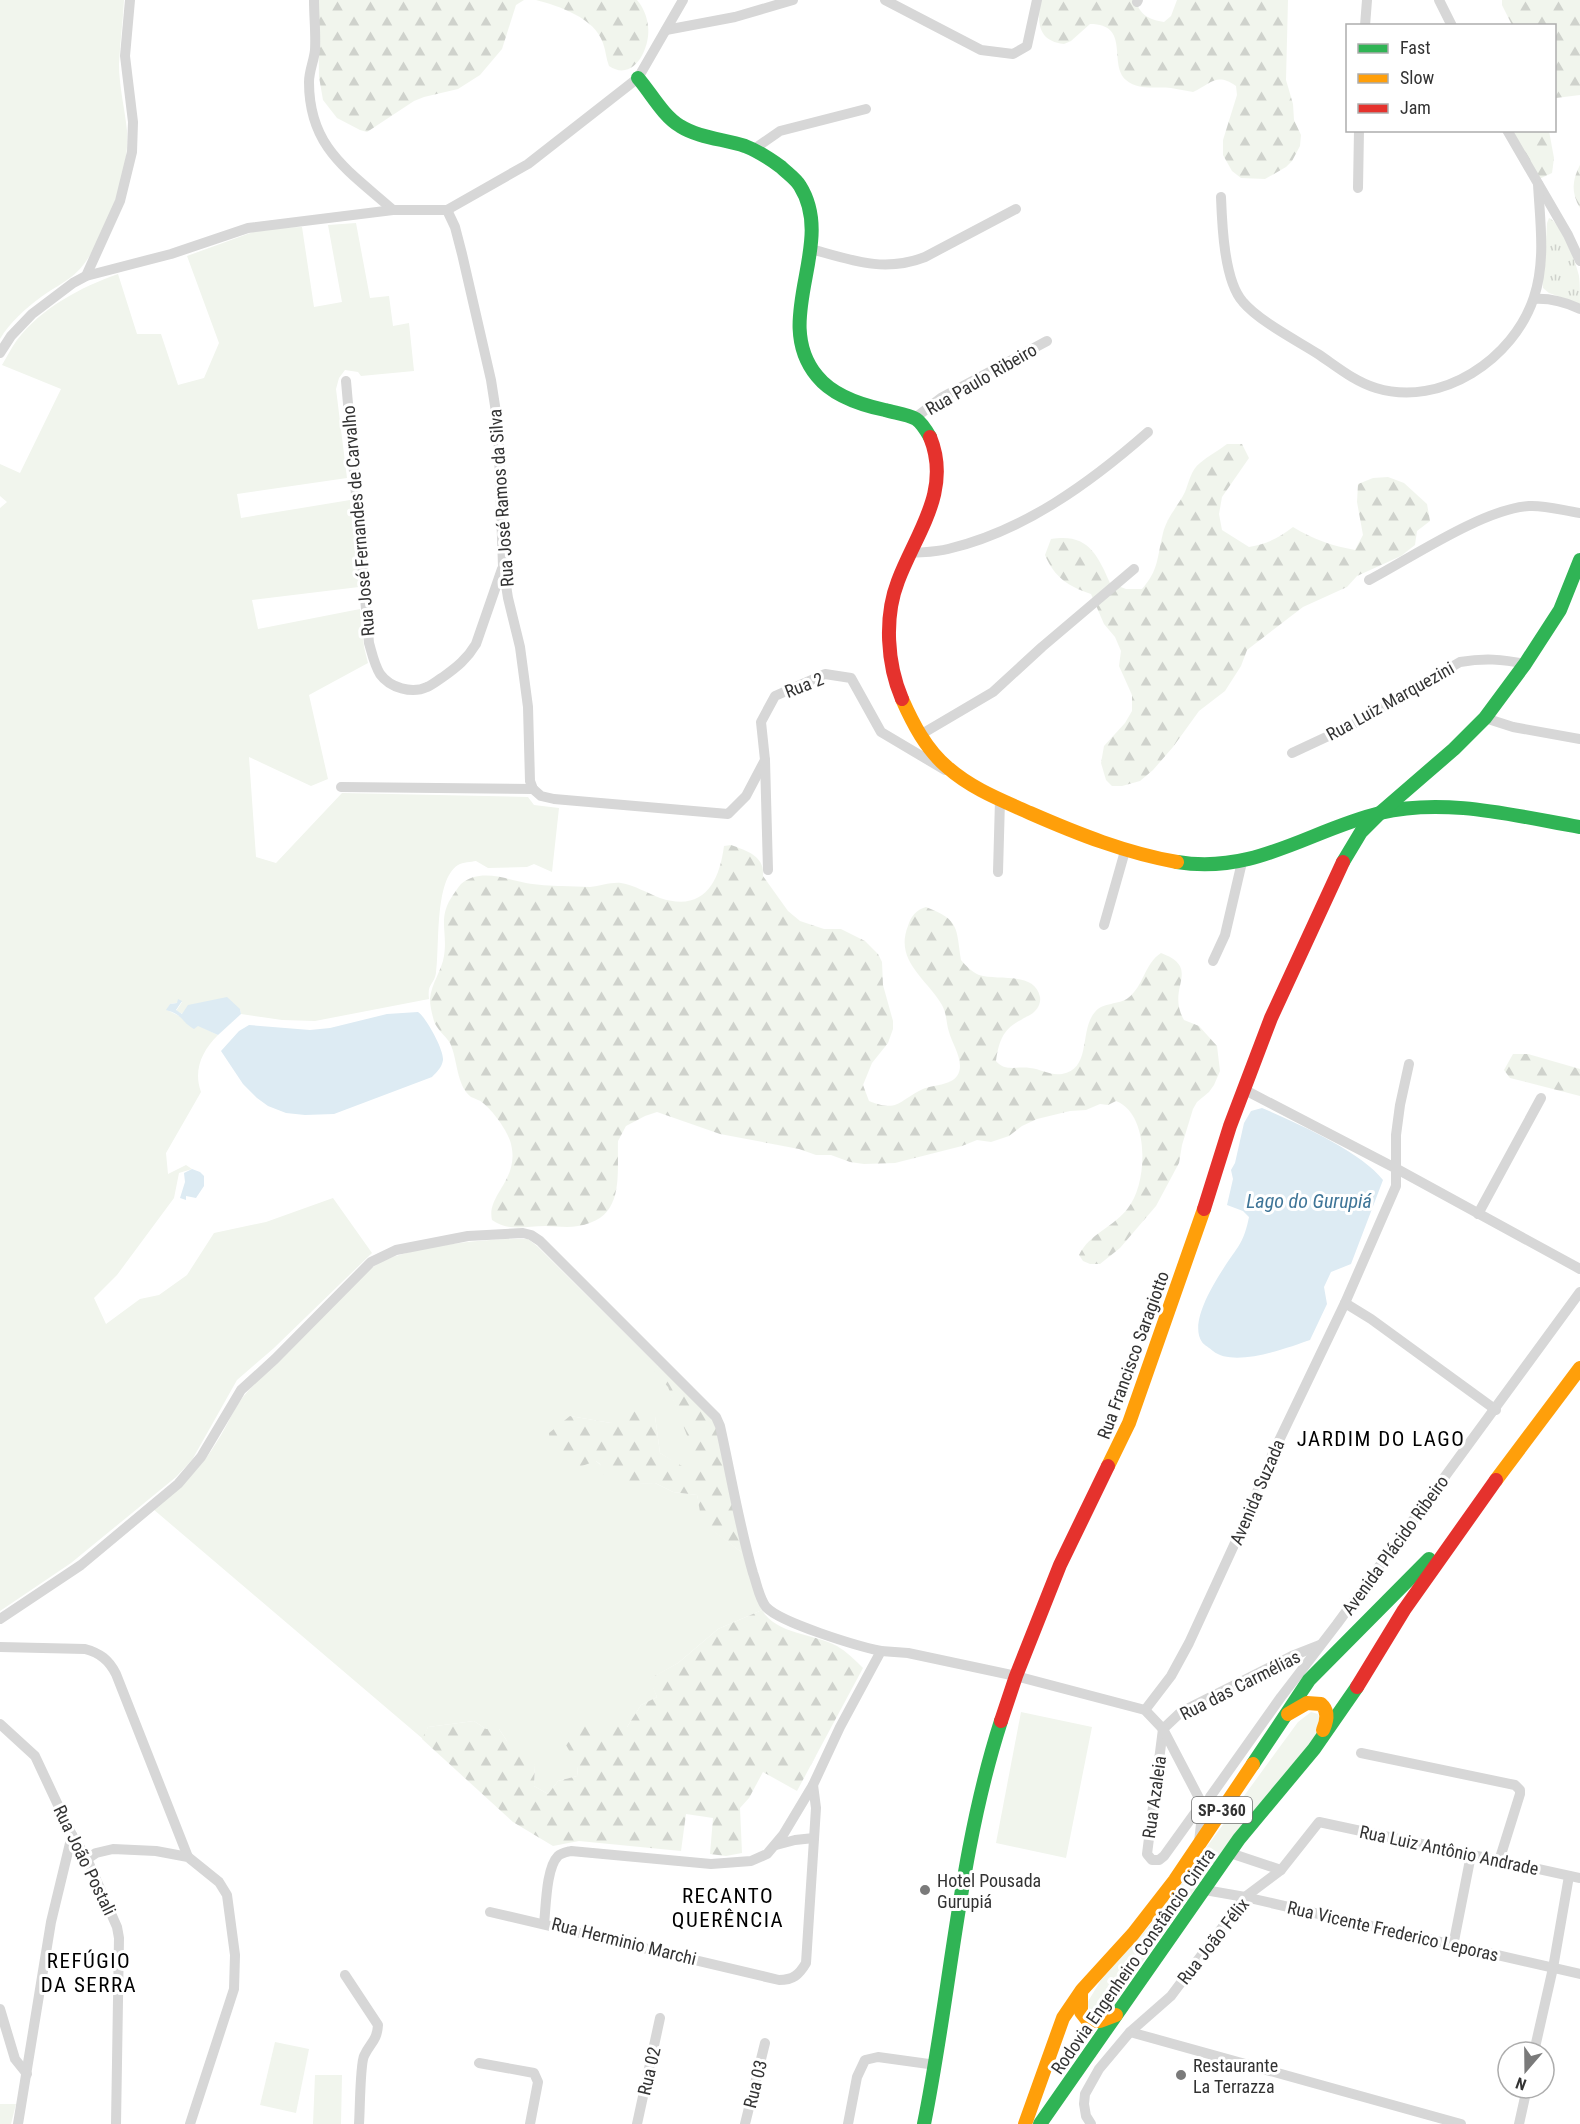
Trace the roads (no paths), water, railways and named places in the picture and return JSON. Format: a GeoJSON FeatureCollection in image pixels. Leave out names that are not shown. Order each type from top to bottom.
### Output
{"type":"FeatureCollection","features":[{"type":"Feature","properties":{"kind":"street"},"geometry":{"type":"LineString","coordinates":[[86,276],[120,201],[132,152],[133,122],[125,56],[130,0]]}},
{"type":"Feature","properties":{"kind":"street"},"geometry":{"type":"LineString","coordinates":[[314,0],[315,52],[309,79],[310,104],[317,130],[327,148],[354,176],[393,210]]}},
{"type":"Feature","properties":{"kind":"street"},"geometry":{"type":"LineString","coordinates":[[0,354],[11,336],[32,314],[86,276],[171,254],[248,228],[393,210],[447,210],[528,164],[638,78],[683,0]]}},
{"type":"Feature","properties":{"kind":"street"},"geometry":{"type":"LineString","coordinates":[[666,30],[735,17],[793,0]]}},
{"type":"Feature","properties":{"kind":"street"},"geometry":{"type":"LineString","coordinates":[[885,0],[981,50],[1013,54],[1027,46],[1036,0]]}},
{"type":"Feature","properties":{"kind":"street"},"geometry":{"type":"LineString","coordinates":[[1365,24],[1367,0]]}},
{"type":"Feature","properties":{"kind":"street"},"geometry":{"type":"LineString","coordinates":[[1439,0],[1451,24]]}},
{"type":"Feature","properties":{"kind":"street"},"geometry":{"type":"LineString","coordinates":[[638,78],[679,126],[719,141],[754,149],[799,184],[808,204],[811,249],[801,291],[798,318],[800,339],[806,360],[819,378],[838,393],[865,406],[915,418],[925,429],[933,446],[936,465],[934,490],[927,518],[897,582],[892,606],[890,638],[894,674],[902,705],[920,735],[939,759],[966,783],[1085,837],[1125,851],[1190,864],[1242,862],[1296,846],[1380,813],[1406,808],[1462,810],[1580,827]]}},
{"type":"Feature","properties":{"kind":"street"},"geometry":{"type":"LineString","coordinates":[[754,149],[780,131],[866,109]]}},
{"type":"Feature","properties":{"kind":"street"},"geometry":{"type":"LineString","coordinates":[[1358,188],[1359,132]]}},
{"type":"Feature","properties":{"kind":"street"},"geometry":{"type":"LineString","coordinates":[[1508,132],[1568,235],[1580,261]]}},
{"type":"Feature","properties":{"kind":"street"},"geometry":{"type":"LineString","coordinates":[[1221,196],[1222,232],[1226,259],[1242,302],[1264,319],[1354,377],[1376,388],[1421,392],[1464,379],[1486,364],[1505,346],[1523,321],[1534,299],[1541,262],[1538,184]]}},
{"type":"Feature","properties":{"kind":"street"},"geometry":{"type":"LineString","coordinates":[[811,249],[875,265],[909,263],[925,257],[1016,209]]}},
{"type":"Feature","properties":{"kind":"street","name":"Rua José Ramos da Silva"},"geometry":{"type":"LineString","coordinates":[[447,210],[455,227],[498,425],[503,566],[523,667],[528,707],[530,781],[533,789]]}},
{"type":"Feature","properties":{"kind":"street"},"geometry":{"type":"LineString","coordinates":[[1534,299],[1546,298],[1580,309]]}},
{"type":"Feature","properties":{"kind":"street","name":"Rua Paulo Ribeiro"},"geometry":{"type":"LineString","coordinates":[[915,418],[940,398],[1047,341]]}},
{"type":"Feature","properties":{"kind":"street","name":"Rua José Fernandes de Carvalho"},"geometry":{"type":"LineString","coordinates":[[346,381],[369,643],[381,675],[391,684],[402,689],[413,690],[426,688],[460,665],[476,644],[503,566]]}},
{"type":"Feature","properties":{"kind":"street"},"geometry":{"type":"LineString","coordinates":[[912,554],[947,550],[992,535],[1020,522],[1105,469],[1148,432]]}},
{"type":"Feature","properties":{"kind":"street"},"geometry":{"type":"LineString","coordinates":[[1369,580],[1480,520],[1507,511],[1529,506],[1580,513]]}},
{"type":"Feature","properties":{"kind":"street"},"geometry":{"type":"LineString","coordinates":[[1380,813],[1454,749],[1485,718],[1525,664],[1560,610],[1580,560]]}},
{"type":"Feature","properties":{"kind":"street"},"geometry":{"type":"LineString","coordinates":[[920,735],[993,692],[1134,569]]}},
{"type":"Feature","properties":{"kind":"street","name":"Rua Luiz Marquezini"},"geometry":{"type":"LineString","coordinates":[[1292,753],[1362,719],[1460,662],[1481,658],[1499,658],[1525,664]]}},
{"type":"Feature","properties":{"kind":"street","name":"Rua 2"},"geometry":{"type":"LineString","coordinates":[[768,870],[765,760],[761,722],[775,696],[825,674],[851,678],[881,732],[966,783]]}},
{"type":"Feature","properties":{"kind":"street"},"geometry":{"type":"LineString","coordinates":[[1485,718],[1513,727],[1580,739]]}},
{"type":"Feature","properties":{"kind":"street"},"geometry":{"type":"LineString","coordinates":[[341,787],[533,789],[541,796],[554,799],[728,814],[746,796],[765,760]]}},
{"type":"Feature","properties":{"kind":"street"},"geometry":{"type":"LineString","coordinates":[[998,872],[1000,800]]}},
{"type":"Feature","properties":{"kind":"street","name":"Rua Francisco Saragiotto"},"geometry":{"type":"LineString","coordinates":[[924,2124],[936,2065],[968,1857],[994,1744],[1016,1676],[1060,1565],[1129,1423],[1199,1226],[1230,1126],[1271,1018],[1336,875],[1361,832],[1380,813]]}},
{"type":"Feature","properties":{"kind":"street"},"geometry":{"type":"LineString","coordinates":[[1104,925],[1125,851]]}},
{"type":"Feature","properties":{"kind":"street"},"geometry":{"type":"LineString","coordinates":[[1213,961],[1225,935],[1242,862]]}},
{"type":"Feature","properties":{"kind":"street","name":"Avenida Suzada"},"geometry":{"type":"LineString","coordinates":[[1145,1710],[1171,1676],[1189,1643],[1274,1453],[1345,1303],[1396,1186],[1396,1135],[1409,1064]]}},
{"type":"Feature","properties":{"kind":"street"},"geometry":{"type":"LineString","coordinates":[[1245,1090],[1580,1269]]}},
{"type":"Feature","properties":{"kind":"street"},"geometry":{"type":"LineString","coordinates":[[1478,1214],[1541,1098]]}},
{"type":"Feature","properties":{"kind":"street"},"geometry":{"type":"LineString","coordinates":[[0,1619],[81,1564],[178,1484],[201,1457],[241,1389],[275,1359],[371,1262],[396,1250],[468,1236],[522,1233],[531,1235],[540,1241],[716,1417],[720,1426],[745,1546],[762,1600],[767,1608],[777,1615],[840,1640],[1016,1676],[1145,1710],[1163,1729],[1199,1802],[1201,1824],[1198,1848]]}},
{"type":"Feature","properties":{"kind":"street","name":"Avenida Plácido Ribeiro"},"geometry":{"type":"LineString","coordinates":[[1210,1797],[1320,1645],[1496,1410],[1580,1292]]}},
{"type":"Feature","properties":{"kind":"street"},"geometry":{"type":"LineString","coordinates":[[1345,1303],[1371,1318],[1496,1410]]}},
{"type":"Feature","properties":{"kind":"street","name":"Rodovia Engenheiro Constâncio Cintra"},"geometry":{"type":"LineString","coordinates":[[1041,2124],[1239,1839],[1314,1749],[1347,1704],[1404,1610],[1463,1525],[1580,1368]]}},
{"type":"Feature","properties":{"kind":"street","name":"Rodovia Engenheiro Constâncio Cintra"},"geometry":{"type":"LineString","coordinates":[[1025,2124],[1064,2018],[1082,1990],[1133,1934],[1198,1848],[1309,1680],[1333,1652],[1399,1592],[1463,1525]]}},
{"type":"Feature","properties":{"kind":"street","name":"Rua das Carmélias"},"geometry":{"type":"LineString","coordinates":[[1163,1729],[1181,1712],[1292,1656],[1320,1645]]}},
{"type":"Feature","properties":{"kind":"street"},"geometry":{"type":"LineString","coordinates":[[0,1647],[85,1649],[97,1652],[106,1659],[116,1674],[188,1857]]}},
{"type":"Feature","properties":{"kind":"street","name":"Rua Herminio Marchi"},"geometry":{"type":"LineString","coordinates":[[813,1785],[816,1808],[806,1963],[800,1974],[790,1980],[779,1980],[544,1924],[550,1873],[553,1862],[559,1855],[572,1851],[733,1864],[751,1861],[767,1854],[776,1845],[813,1785],[840,1727],[881,1650]]}},
{"type":"Feature","properties":{"kind":"street"},"geometry":{"type":"LineString","coordinates":[[1284,1716],[1311,1702],[1319,1703],[1324,1707],[1328,1721],[1314,1749]]}},
{"type":"Feature","properties":{"kind":"street","name":"Rua João Postali"},"geometry":{"type":"LineString","coordinates":[[1,1728],[35,1756],[72,1836],[87,1859],[109,1908],[119,1938],[116,2124]]}},
{"type":"Feature","properties":{"kind":"street","name":"Rua Azaleia"},"geometry":{"type":"LineString","coordinates":[[1163,1729],[1147,1854],[1152,1860],[1159,1860],[1164,1856],[1199,1802]]}},
{"type":"Feature","properties":{"kind":"street"},"geometry":{"type":"LineString","coordinates":[[1360,1753],[1515,1785],[1520,1790],[1520,1794],[1499,1861]]}},
{"type":"Feature","properties":{"kind":"street"},"geometry":{"type":"LineString","coordinates":[[1199,1802],[1224,1792],[1242,1780]]}},
{"type":"Feature","properties":{"kind":"street","name":"Rua Luiz Antônio Andrade"},"geometry":{"type":"LineString","coordinates":[[1319,1822],[1574,1877]]}},
{"type":"Feature","properties":{"kind":"street","name":"Rua João Félix"},"geometry":{"type":"LineString","coordinates":[[1091,2124],[1083,2104],[1085,2094],[1099,2069],[1130,2032],[1171,1996],[1245,1897],[1281,1870],[1319,1822]]}},
{"type":"Feature","properties":{"kind":"street"},"geometry":{"type":"LineString","coordinates":[[18,2124],[51,1922],[72,1836]]}},
{"type":"Feature","properties":{"kind":"street"},"geometry":{"type":"LineString","coordinates":[[776,1845],[814,1838]]}},
{"type":"Feature","properties":{"kind":"street"},"geometry":{"type":"LineString","coordinates":[[87,1859],[96,1853],[113,1849],[156,1851],[188,1857],[219,1882],[227,1895],[235,1955],[234,1989],[190,2124]]}},
{"type":"Feature","properties":{"kind":"street"},"geometry":{"type":"LineString","coordinates":[[1230,1853],[1281,1870]]}},
{"type":"Feature","properties":{"kind":"street"},"geometry":{"type":"LineString","coordinates":[[1453,1946],[1471,1856]]}},
{"type":"Feature","properties":{"kind":"street"},"geometry":{"type":"LineString","coordinates":[[1537,2040],[1574,1877]]}},
{"type":"Feature","properties":{"kind":"street","name":"Rua Vicente Frederico Leporas"},"geometry":{"type":"LineString","coordinates":[[1205,1890],[1245,1897],[1580,1974]]}},
{"type":"Feature","properties":{"kind":"street"},"geometry":{"type":"LineString","coordinates":[[490,1912],[544,1924]]}},
{"type":"Feature","properties":{"kind":"street"},"geometry":{"type":"LineString","coordinates":[[345,1975],[378,2025],[372,2046],[364,2056],[359,2124]]}},
{"type":"Feature","properties":{"kind":"street"},"geometry":{"type":"LineString","coordinates":[[1082,1990],[1079,2008],[1087,2020],[1095,2023],[1103,2022],[1116,2015]]}},
{"type":"Feature","properties":{"kind":"street"},"geometry":{"type":"LineString","coordinates":[[0,2009],[15,2059],[27,2074]]}},
{"type":"Feature","properties":{"kind":"street","name":"Rua 02"},"geometry":{"type":"LineString","coordinates":[[637,2124],[660,2018]]}},
{"type":"Feature","properties":{"kind":"street"},"geometry":{"type":"LineString","coordinates":[[1130,2032],[1461,2124]]}},
{"type":"Feature","properties":{"kind":"street","name":"Rua 03"},"geometry":{"type":"LineString","coordinates":[[745,2124],[765,2043]]}},
{"type":"Feature","properties":{"kind":"street"},"geometry":{"type":"LineString","coordinates":[[848,2124],[857,2076],[865,2060],[878,2057],[936,2065]]}},
{"type":"Feature","properties":{"kind":"street"},"geometry":{"type":"LineString","coordinates":[[479,2063],[534,2073],[538,2082],[530,2124]]}},
{"type":"Feature","properties":{"kind":"street"},"geometry":{"type":"LineString","coordinates":[[1519,2124],[1524,2100]]}},
{"type":"Feature","properties":{"kind":"water"},"geometry":{"type":"Polygon","coordinates":[[[227,997],[240,1009],[241,1014],[218,1035],[198,1026],[194,1029],[179,1016],[166,1010],[170,1004],[177,1003],[178,999],[182,1001],[176,1010],[182,1014],[188,1005],[227,997]]]}},
{"type":"Feature","properties":{"kind":"water"},"geometry":{"type":"Polygon","coordinates":[[[418,1012],[438,1042],[443,1055],[442,1065],[432,1077],[334,1114],[286,1113],[268,1106],[243,1084],[221,1051],[239,1031],[249,1025],[310,1030],[330,1028],[387,1014],[418,1012]]]}},
{"type":"Feature","properties":{"kind":"water","name":"Lago do Gurupiá"},"geometry":{"type":"Polygon","coordinates":[[[1262,1108],[1344,1149],[1373,1169],[1383,1180],[1351,1264],[1331,1272],[1324,1287],[1327,1304],[1310,1340],[1261,1355],[1234,1358],[1222,1356],[1203,1343],[1198,1332],[1199,1320],[1209,1293],[1244,1236],[1249,1217],[1243,1211],[1227,1205],[1233,1179],[1231,1170],[1235,1163],[1244,1123],[1251,1111],[1262,1108]]]}},
{"type":"Feature","properties":{"kind":"water"},"geometry":{"type":"Polygon","coordinates":[[[192,1169],[204,1176],[204,1186],[196,1198],[186,1196],[186,1200],[180,1198],[185,1182],[184,1173],[192,1169]]]}},
{"type":"Feature","properties":{"kind":"place","name":"Hotel Pousada Gurupiá"},"geometry":{"type":"Point","coordinates":[925,1890]}},
{"type":"Feature","properties":{"kind":"place","name":"Restaurante La Terrazza"},"geometry":{"type":"Point","coordinates":[1181,2075]}},
{"type":"Feature","properties":{"kind":"district","name":"JARDIM DO LAGO"},"geometry":{"type":"Point","coordinates":[1381,1439]}},
{"type":"Feature","properties":{"kind":"district","name":"RECANTO QUERÊNCIA"},"geometry":{"type":"Point","coordinates":[728,1908]}},
{"type":"Feature","properties":{"kind":"district","name":"REFÚGIO DA SERRA"},"geometry":{"type":"Point","coordinates":[89,1973]}}]}
